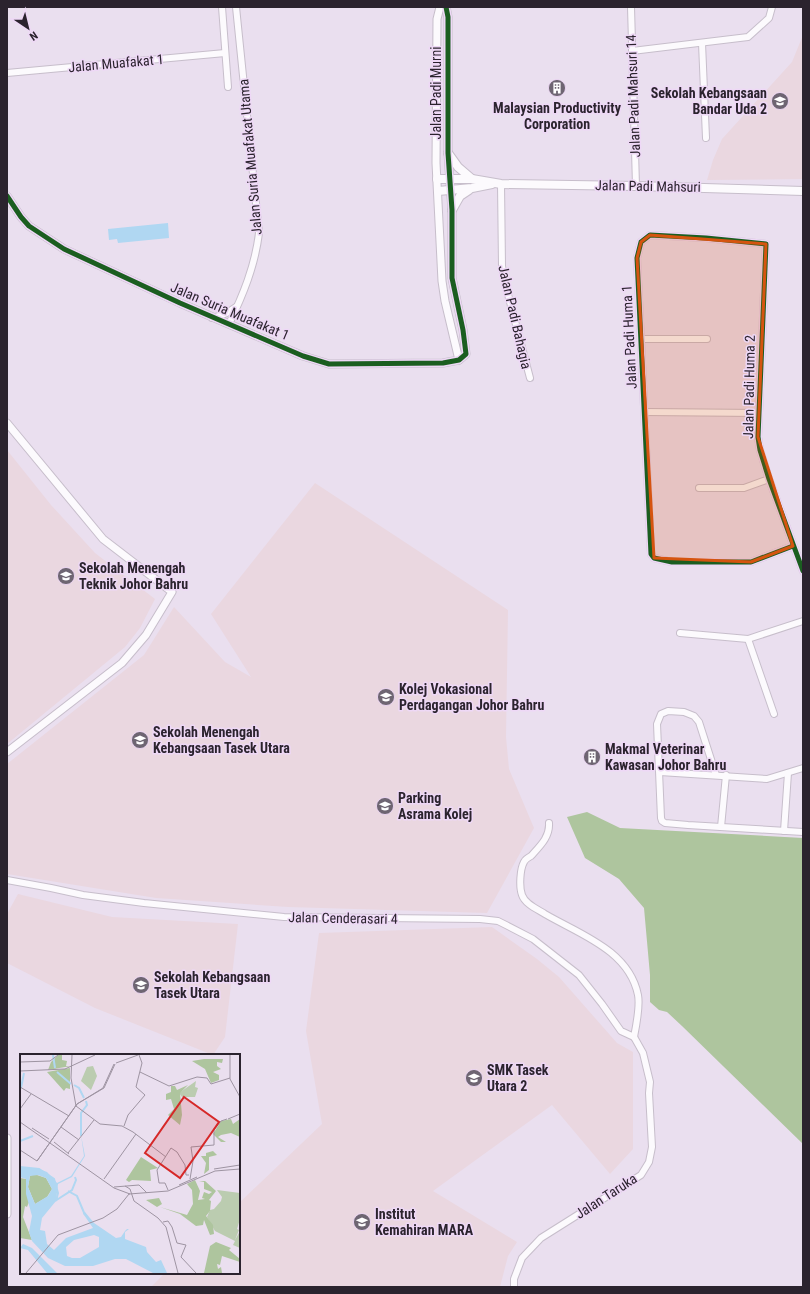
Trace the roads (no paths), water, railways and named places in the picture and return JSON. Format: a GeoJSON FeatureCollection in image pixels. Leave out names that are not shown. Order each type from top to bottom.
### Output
{"type":"FeatureCollection","features":[{"type":"Feature","properties":{"kind":"main road"},"geometry":{"type":"LineString","coordinates":[[448,153],[458,167],[472,179]]}},
{"type":"Feature","properties":{"kind":"main road","name":"Jalan Padi Mahsuri"},"geometry":{"type":"LineString","coordinates":[[437,179],[472,179],[497,183],[803,191]]}},
{"type":"Feature","properties":{"kind":"main road","name":"Jalan Padi Mahsuri"},"geometry":{"type":"LineString","coordinates":[[438,191],[450,191],[497,183]]}},
{"type":"Feature","properties":{"kind":"main road"},"geometry":{"type":"LineString","coordinates":[[452,210],[460,196],[472,188]]}},
{"type":"Feature","properties":{"kind":"street"},"geometry":{"type":"LineString","coordinates":[[222,7],[228,87]]}},
{"type":"Feature","properties":{"kind":"street","name":"Jalan Suria Muafakat Utama"},"geometry":{"type":"LineString","coordinates":[[229,324],[251,272],[257,250],[259,233],[236,7]]}},
{"type":"Feature","properties":{"kind":"street","name":"Jalan Padi Murni"},"geometry":{"type":"LineString","coordinates":[[440,7],[437,19],[436,136],[442,280],[445,301],[459,360],[466,354],[466,349],[452,278],[452,210],[448,153],[448,17],[446,7]]}},
{"type":"Feature","properties":{"kind":"street","name":"Jalan Padi Mahsuri 14"},"geometry":{"type":"LineString","coordinates":[[630,7],[636,186]]}},
{"type":"Feature","properties":{"kind":"street"},"geometry":{"type":"LineString","coordinates":[[632,51],[748,37],[769,18],[772,7]]}},
{"type":"Feature","properties":{"kind":"street"},"geometry":{"type":"LineString","coordinates":[[702,43],[706,138]]}},
{"type":"Feature","properties":{"kind":"street","name":"Jalan Muafakat 1"},"geometry":{"type":"LineString","coordinates":[[7,73],[225,53]]}},
{"type":"Feature","properties":{"kind":"street","name":"Jalan Padi Bahagia"},"geometry":{"type":"LineString","coordinates":[[497,183],[502,266],[505,283],[530,378]]}},
{"type":"Feature","properties":{"kind":"street","name":"Jalan Suria Muafakat 1"},"geometry":{"type":"LineString","coordinates":[[7,196],[29,226],[64,249],[212,318],[284,348],[329,364],[443,362],[459,360]]}},
{"type":"Feature","properties":{"kind":"street","name":"Jalan Padi Huma 1"},"geometry":{"type":"LineString","coordinates":[[766,244],[706,238],[650,235],[641,242],[637,258],[651,554],[654,558],[672,562],[751,562],[793,546]]}},
{"type":"Feature","properties":{"kind":"street","name":"Jalan Padi Huma 2"},"geometry":{"type":"LineString","coordinates":[[766,244],[758,437],[760,450],[769,479],[803,572]]}},
{"type":"Feature","properties":{"kind":"street"},"geometry":{"type":"LineString","coordinates":[[212,318],[223,316],[238,304]]}},
{"type":"Feature","properties":{"kind":"street"},"geometry":{"type":"LineString","coordinates":[[642,339],[707,339]]}},
{"type":"Feature","properties":{"kind":"street"},"geometry":{"type":"LineString","coordinates":[[645,412],[759,413]]}},
{"type":"Feature","properties":{"kind":"street"},"geometry":{"type":"LineString","coordinates":[[7,423],[103,539],[172,592],[146,635],[122,663],[7,752]]}},
{"type":"Feature","properties":{"kind":"street"},"geometry":{"type":"LineString","coordinates":[[699,488],[744,488],[769,479]]}},
{"type":"Feature","properties":{"kind":"street"},"geometry":{"type":"LineString","coordinates":[[680,633],[748,639],[803,621]]}},
{"type":"Feature","properties":{"kind":"street"},"geometry":{"type":"LineString","coordinates":[[748,639],[774,714]]}},
{"type":"Feature","properties":{"kind":"street"},"geometry":{"type":"LineString","coordinates":[[716,775],[700,722],[694,716],[684,712],[668,711],[662,714],[657,724],[662,821],[665,823],[688,825],[803,832]]}},
{"type":"Feature","properties":{"kind":"street"},"geometry":{"type":"LineString","coordinates":[[660,772],[768,779],[803,768]]}},
{"type":"Feature","properties":{"kind":"street"},"geometry":{"type":"LineString","coordinates":[[784,831],[788,773]]}},
{"type":"Feature","properties":{"kind":"street"},"geometry":{"type":"LineString","coordinates":[[721,827],[726,776]]}},
{"type":"Feature","properties":{"kind":"street"},"geometry":{"type":"LineString","coordinates":[[549,823],[550,831],[540,846],[524,862],[519,880],[522,895],[527,903],[564,925],[594,940],[614,955],[634,979],[639,996],[634,1038]]}},
{"type":"Feature","properties":{"kind":"street","name":"Jalan Cenderasari 4"},"geometry":{"type":"LineString","coordinates":[[7,880],[83,895],[144,904],[284,918],[480,919],[498,921],[534,939],[579,975],[621,1031],[634,1038]]}},
{"type":"Feature","properties":{"kind":"street","name":"Jalan Taruka"},"geometry":{"type":"LineString","coordinates":[[514,1287],[514,1279],[522,1258],[541,1238],[641,1175],[649,1162],[652,1147],[649,1093],[650,1082],[643,1053],[634,1038]]}},
{"type":"Feature","properties":{"kind":"street"},"geometry":{"type":"LineString","coordinates":[[7,1138],[7,1214]]}},
{"type":"Feature","properties":{"kind":"water"},"geometry":{"type":"Polygon","coordinates":[[[168,223],[169,238],[118,243],[117,239],[109,240],[108,229],[168,223]]]}},
{"type":"Feature","properties":{"kind":"place","name":"Malaysian Productivity Corporation"},"geometry":{"type":"Point","coordinates":[557,88]}},
{"type":"Feature","properties":{"kind":"place","name":"Sekolah Kebangsaan Bandar Uda 2"},"geometry":{"type":"Point","coordinates":[780,101]}},
{"type":"Feature","properties":{"kind":"place","name":"Sekolah Menengah Teknik Johor Bahru"},"geometry":{"type":"Point","coordinates":[66,576]}},
{"type":"Feature","properties":{"kind":"place","name":"Kolej Vokasional Perdagangan Johor Bahru"},"geometry":{"type":"Point","coordinates":[386,697]}},
{"type":"Feature","properties":{"kind":"place","name":"Sekolah Menengah Kebangsaan Tasek Utara"},"geometry":{"type":"Point","coordinates":[140,740]}},
{"type":"Feature","properties":{"kind":"place","name":"Makmal Veterinar Kawasan Johor Bahru"},"geometry":{"type":"Point","coordinates":[592,757]}},
{"type":"Feature","properties":{"kind":"place","name":"Parking Asrama Kolej"},"geometry":{"type":"Point","coordinates":[385,806]}},
{"type":"Feature","properties":{"kind":"place","name":"Sekolah Kebangsaan Tasek Utara"},"geometry":{"type":"Point","coordinates":[141,985]}},
{"type":"Feature","properties":{"kind":"place","name":"SMK Tasek Utara 2"},"geometry":{"type":"Point","coordinates":[474,1078]}},
{"type":"Feature","properties":{"kind":"place","name":"Institut Kemahiran MARA"},"geometry":{"type":"Point","coordinates":[362,1222]}}]}
